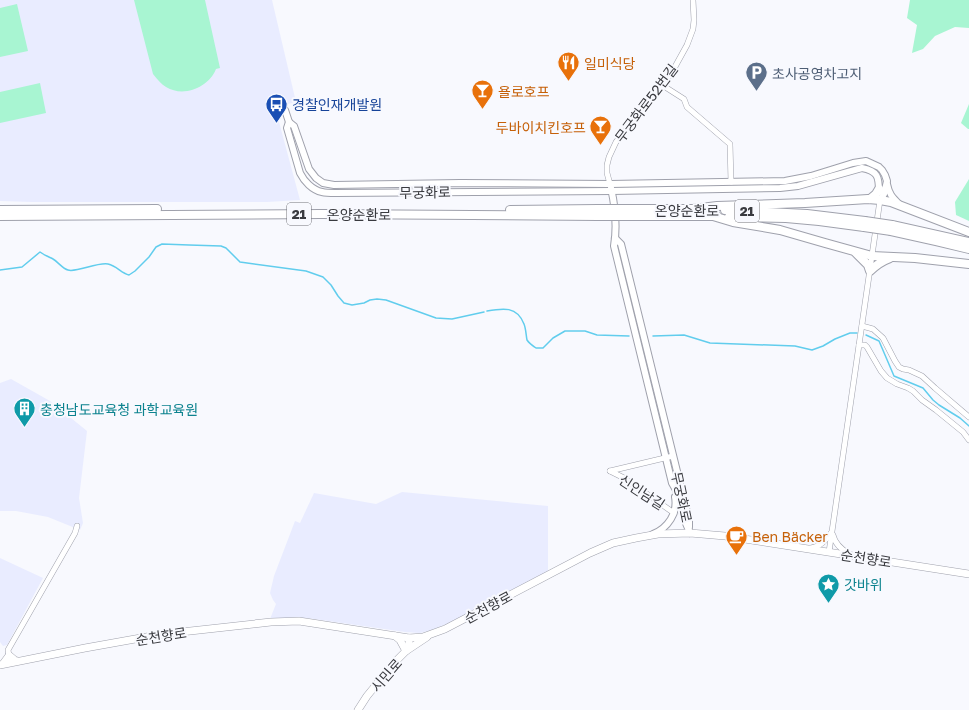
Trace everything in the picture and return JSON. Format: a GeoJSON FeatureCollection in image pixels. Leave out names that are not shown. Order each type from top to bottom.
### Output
{"type":"FeatureCollection","features":[{"type":"Feature","properties":{"kind":"highway"},"geometry":{"type":"LineString","coordinates":[[870,199],[879,189]]}},
{"type":"Feature","properties":{"kind":"highway"},"geometry":{"type":"LineString","coordinates":[[693,209],[717,206],[870,199],[891,202],[969,232]]}},
{"type":"Feature","properties":{"kind":"highway","name":"온양순환로"},"geometry":{"type":"LineString","coordinates":[[628,213],[693,209],[795,213],[865,224]]}},
{"type":"Feature","properties":{"kind":"highway","name":"온양순환로"},"geometry":{"type":"LineString","coordinates":[[0,210],[598,213]]}},
{"type":"Feature","properties":{"kind":"highway","name":"온양순환로"},"geometry":{"type":"LineString","coordinates":[[0,216],[258,214],[447,215],[598,213]]}},
{"type":"Feature","properties":{"kind":"highway","name":"21"},"geometry":{"type":"LineString","coordinates":[[598,213],[628,213]]}},
{"type":"Feature","properties":{"kind":"highway","name":"온양순환로"},"geometry":{"type":"LineString","coordinates":[[628,213],[786,218],[865,224]]}},
{"type":"Feature","properties":{"kind":"highway"},"geometry":{"type":"LineString","coordinates":[[713,216],[733,222],[780,230],[824,244],[872,256],[915,258],[969,264]]}},
{"type":"Feature","properties":{"kind":"highway","name":"21"},"geometry":{"type":"LineString","coordinates":[[865,224],[969,242]]}},
{"type":"Feature","properties":{"kind":"highway","name":"21"},"geometry":{"type":"LineString","coordinates":[[892,228],[969,249]]}},
{"type":"Feature","properties":{"kind":"highway"},"geometry":{"type":"LineString","coordinates":[[854,251],[863,258],[870,271],[877,264],[893,257]]}},
{"type":"Feature","properties":{"kind":"main road","name":"순천향로"},"geometry":{"type":"LineString","coordinates":[[0,665],[163,634],[271,622],[299,621],[409,638],[430,635],[445,629],[590,553],[613,543],[658,534],[690,533],[725,536],[969,574]]}},
{"type":"Feature","properties":{"kind":"main road"},"geometry":{"type":"LineString","coordinates":[[393,635],[400,640],[406,651],[430,635]]}},
{"type":"Feature","properties":{"kind":"main road","name":"시민로"},"geometry":{"type":"LineString","coordinates":[[358,710],[367,696],[394,663],[406,651],[409,644],[409,638]]}},
{"type":"Feature","properties":{"kind":"street","name":"무궁화로52번길"},"geometry":{"type":"LineString","coordinates":[[610,184],[607,165],[616,142],[671,74],[687,45],[693,29],[693,0]]}},
{"type":"Feature","properties":{"kind":"street"},"geometry":{"type":"LineString","coordinates":[[662,85],[684,99],[687,107],[730,144],[731,182]]}},
{"type":"Feature","properties":{"kind":"street","name":"무궁화로"},"geometry":{"type":"LineString","coordinates":[[285,110],[289,122],[294,126],[308,169],[323,183],[334,185],[460,183],[610,184],[614,202],[614,246],[672,483],[676,490],[690,533]]}},
{"type":"Feature","properties":{"kind":"street","name":"무궁화로"},"geometry":{"type":"LineString","coordinates":[[289,122],[287,128],[297,164],[303,179],[313,188],[322,192],[612,191]]}},
{"type":"Feature","properties":{"kind":"street"},"geometry":{"type":"LineString","coordinates":[[610,184],[785,181],[811,176],[853,163],[866,161],[882,170],[885,175],[888,191],[900,206]]}},
{"type":"Feature","properties":{"kind":"street"},"geometry":{"type":"LineString","coordinates":[[612,191],[780,188],[803,185],[862,168],[873,172],[878,176],[880,200],[829,552]]}},
{"type":"Feature","properties":{"kind":"street"},"geometry":{"type":"LineString","coordinates":[[880,200],[884,194],[886,181]]}},
{"type":"Feature","properties":{"kind":"street","name":"무궁화로"},"geometry":{"type":"LineString","coordinates":[[615,238],[621,244],[689,520],[690,533]]}},
{"type":"Feature","properties":{"kind":"street"},"geometry":{"type":"LineString","coordinates":[[862,326],[874,329],[883,338],[894,361],[899,367],[922,376],[969,417]]}},
{"type":"Feature","properties":{"kind":"street"},"geometry":{"type":"LineString","coordinates":[[859,345],[865,345],[868,347],[881,371],[887,378],[913,391],[922,400],[963,432],[969,440]]}},
{"type":"Feature","properties":{"kind":"street"},"geometry":{"type":"LineString","coordinates":[[666,458],[673,456]]}},
{"type":"Feature","properties":{"kind":"street","name":"신인남길"},"geometry":{"type":"LineString","coordinates":[[666,458],[610,472],[624,478],[674,513]]}},
{"type":"Feature","properties":{"kind":"street"},"geometry":{"type":"LineString","coordinates":[[649,536],[657,533],[667,525],[674,513],[676,500],[672,483]]}},
{"type":"Feature","properties":{"kind":"street"},"geometry":{"type":"LineString","coordinates":[[10,663],[8,650],[75,533],[77,526]]}},
{"type":"Feature","properties":{"kind":"street"},"geometry":{"type":"LineString","coordinates":[[806,549],[816,547],[823,543],[832,533]]}},
{"type":"Feature","properties":{"kind":"street"},"geometry":{"type":"LineString","coordinates":[[832,533],[834,539],[842,550],[852,556]]}},
{"type":"Feature","properties":{"kind":"street"},"geometry":{"type":"LineString","coordinates":[[9,654],[15,659],[21,661]]}},
{"type":"Feature","properties":{"kind":"street"},"geometry":{"type":"LineString","coordinates":[[0,665],[9,654]]}},
{"type":"Feature","properties":{"kind":"shaded area","name":"경찰인재개발원"},"geometry":{"type":"Polygon","coordinates":[[[0,0],[272,0],[296,102],[275,107],[300,200],[267,202],[0,201],[0,0]]]}},
{"type":"Feature","properties":{"kind":"shaded area"},"geometry":{"type":"Polygon","coordinates":[[[11,379],[50,401],[87,431],[79,498],[83,523],[80,530],[48,517],[16,511],[0,511],[0,383],[11,379]]]}},
{"type":"Feature","properties":{"kind":"shaded area"},"geometry":{"type":"Polygon","coordinates":[[[402,492],[548,506],[548,571],[456,620],[432,630],[420,633],[307,618],[270,619],[276,604],[270,593],[274,576],[295,521],[300,523],[314,493],[376,504],[402,492]]]}},
{"type":"Feature","properties":{"kind":"shaded area"},"geometry":{"type":"Polygon","coordinates":[[[0,558],[43,578],[7,645],[3,646],[0,642],[0,558]]]}},
{"type":"Feature","properties":{"kind":"green space"},"geometry":{"type":"Polygon","coordinates":[[[134,0],[205,0],[220,68],[216,69],[208,81],[195,89],[180,91],[166,87],[158,80],[153,74],[134,0]]]}},
{"type":"Feature","properties":{"kind":"green space"},"geometry":{"type":"Polygon","coordinates":[[[910,0],[969,0],[969,28],[955,27],[935,36],[923,49],[912,53],[917,25],[907,18],[910,0]]]}},
{"type":"Feature","properties":{"kind":"green space"},"geometry":{"type":"Polygon","coordinates":[[[17,4],[28,51],[0,57],[0,8],[17,4]]]}},
{"type":"Feature","properties":{"kind":"green space"},"geometry":{"type":"Polygon","coordinates":[[[40,83],[46,113],[0,123],[0,92],[40,83]]]}},
{"type":"Feature","properties":{"kind":"green space"},"geometry":{"type":"Polygon","coordinates":[[[969,104],[969,129],[968,129],[961,123],[969,104]]]}},
{"type":"Feature","properties":{"kind":"green space"},"geometry":{"type":"Polygon","coordinates":[[[969,179],[969,221],[956,215],[955,202],[969,179]]]}},
{"type":"Feature","properties":{"kind":"waterway"},"geometry":{"type":"LineString","coordinates":[[0,270],[22,267],[40,252],[68,270],[72,271],[108,264],[129,275],[149,257],[156,247],[162,244],[221,246],[226,248],[240,262],[306,271],[323,277],[344,303],[352,305],[364,303],[370,300],[386,300],[436,318],[452,319],[484,312]]}},
{"type":"Feature","properties":{"kind":"waterway"},"geometry":{"type":"LineString","coordinates":[[487,311],[504,309],[518,314],[524,324],[527,340],[536,348],[543,348],[553,338],[565,331],[585,331],[597,335],[629,336]]}},
{"type":"Feature","properties":{"kind":"waterway"},"geometry":{"type":"LineString","coordinates":[[653,336],[684,335],[710,343],[795,346],[812,350],[850,333],[857,333]]}},
{"type":"Feature","properties":{"kind":"waterway"},"geometry":{"type":"LineString","coordinates":[[866,335],[879,341],[894,376],[923,388],[939,405],[960,418],[969,426]]}},
{"type":"Feature","properties":{"kind":"place","name":"일미식당"},"geometry":{"type":"Point","coordinates":[568,82]}},
{"type":"Feature","properties":{"kind":"place","name":"초사공영차고지"},"geometry":{"type":"Point","coordinates":[756,92]}},
{"type":"Feature","properties":{"kind":"place","name":"욜로호프"},"geometry":{"type":"Point","coordinates":[482,110]}},
{"type":"Feature","properties":{"kind":"place","name":"경찰인재개발원"},"geometry":{"type":"Point","coordinates":[276,124]}},
{"type":"Feature","properties":{"kind":"place","name":"두바이치킨호프"},"geometry":{"type":"Point","coordinates":[601,146]}},
{"type":"Feature","properties":{"kind":"place","name":"충청남도교육청 과학교육원"},"geometry":{"type":"Point","coordinates":[24,428]}},
{"type":"Feature","properties":{"kind":"place","name":"Ben Bäcker"},"geometry":{"type":"Point","coordinates":[737,556]}},
{"type":"Feature","properties":{"kind":"place","name":"갓바위"},"geometry":{"type":"Point","coordinates":[829,604]}}]}
